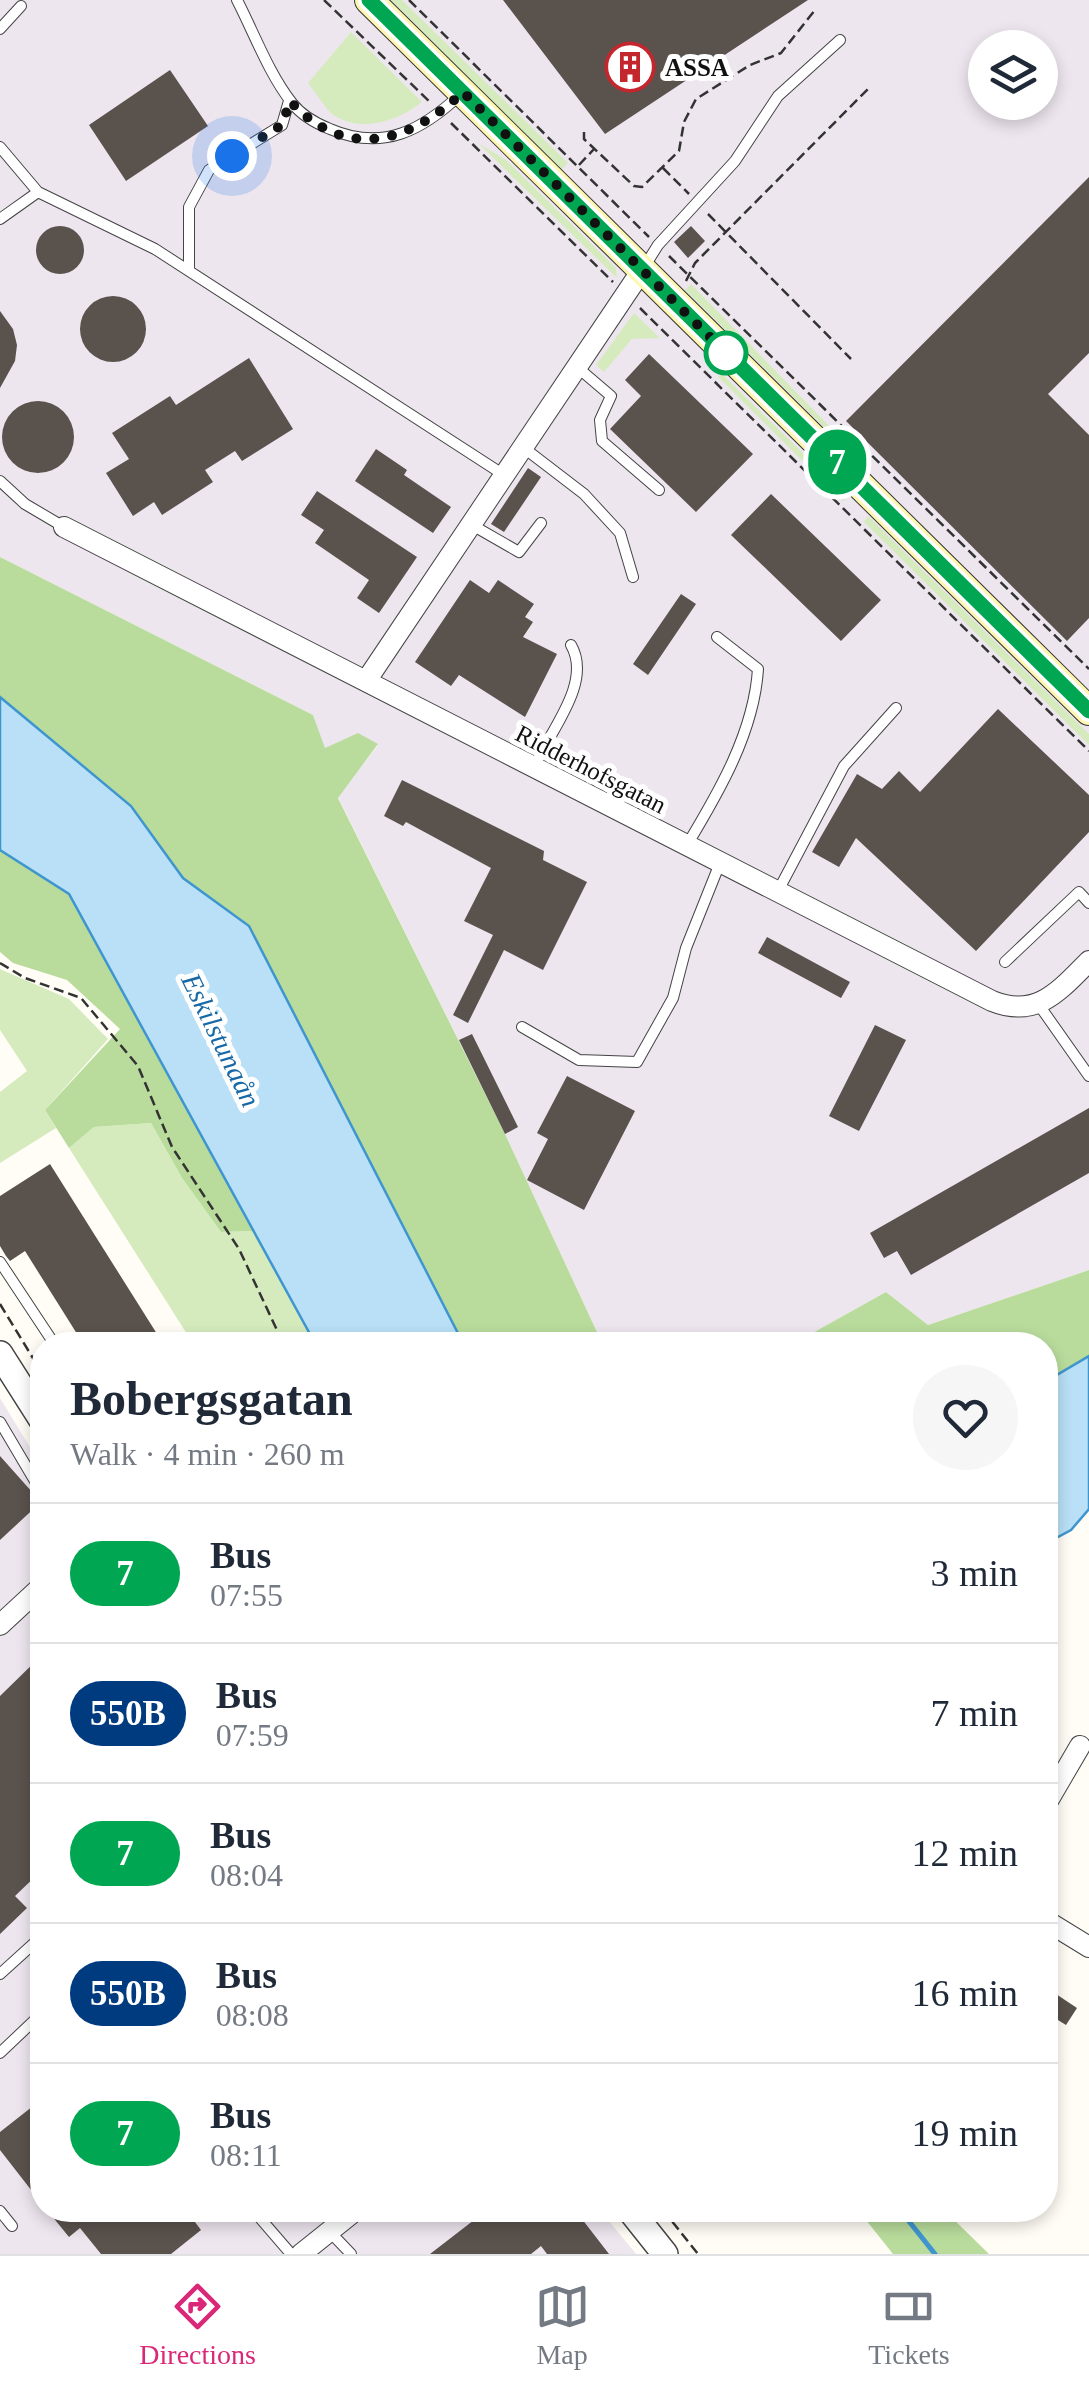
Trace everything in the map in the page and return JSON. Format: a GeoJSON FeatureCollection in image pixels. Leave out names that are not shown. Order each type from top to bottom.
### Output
{"type":"FeatureCollection","features":[{"type":"Feature","properties":{"kind":"main road"},"geometry":{"type":"LineString","coordinates":[[369,0],[1089,711]]}},
{"type":"Feature","properties":{"kind":"street"},"geometry":{"type":"LineString","coordinates":[[366,681],[642,270]]}},
{"type":"Feature","properties":{"kind":"street","name":"Ridderhofsgatan"},"geometry":{"type":"LineString","coordinates":[[64,527],[992,1002],[1023,1009],[1040,1005]]}},
{"type":"Feature","properties":{"kind":"street"},"geometry":{"type":"LineString","coordinates":[[1040,1005],[1089,960]]}},
{"type":"Feature","properties":{"kind":"street"},"geometry":{"type":"LineString","coordinates":[[0,1354],[30,1401]]}},
{"type":"Feature","properties":{"kind":"street"},"geometry":{"type":"LineString","coordinates":[[0,1625],[30,1597]]}},
{"type":"Feature","properties":{"kind":"street"},"geometry":{"type":"LineString","coordinates":[[1058,1784],[1080,1746]]}},
{"type":"Feature","properties":{"kind":"street"},"geometry":{"type":"LineString","coordinates":[[1058,1928],[1089,1947]]}},
{"type":"Feature","properties":{"kind":"street"},"geometry":{"type":"LineString","coordinates":[[301,2254],[341,2222]]}},
{"type":"Feature","properties":{"kind":"street"},"geometry":{"type":"LineString","coordinates":[[640,2222],[665,2254]]}},
{"type":"Feature","properties":{"kind":"lane"},"geometry":{"type":"LineString","coordinates":[[236,0],[290,101],[304,117],[359,139],[398,136],[441,113],[463,92]]}},
{"type":"Feature","properties":{"kind":"lane"},"geometry":{"type":"LineString","coordinates":[[0,28],[21,6]]}},
{"type":"Feature","properties":{"kind":"lane"},"geometry":{"type":"LineString","coordinates":[[642,270],[658,245],[735,161],[778,96],[840,40]]}},
{"type":"Feature","properties":{"kind":"lane"},"geometry":{"type":"LineString","coordinates":[[189,270],[189,207],[208,170],[282,125],[290,101]]}},
{"type":"Feature","properties":{"kind":"lane"},"geometry":{"type":"LineString","coordinates":[[0,148],[38,192],[189,270],[505,476]]}},
{"type":"Feature","properties":{"kind":"lane"},"geometry":{"type":"LineString","coordinates":[[0,219],[38,192]]}},
{"type":"Feature","properties":{"kind":"lane"},"geometry":{"type":"LineString","coordinates":[[578,368],[612,396],[600,420],[602,441],[659,490]]}},
{"type":"Feature","properties":{"kind":"lane"},"geometry":{"type":"LineString","coordinates":[[524,448],[584,494],[620,533],[633,578]]}},
{"type":"Feature","properties":{"kind":"lane"},"geometry":{"type":"LineString","coordinates":[[0,481],[26,504],[64,527]]}},
{"type":"Feature","properties":{"kind":"lane"},"geometry":{"type":"LineString","coordinates":[[472,525],[520,552],[540,523]]}},
{"type":"Feature","properties":{"kind":"lane"},"geometry":{"type":"LineString","coordinates":[[686,846],[723,780],[756,698],[758,669],[717,637]]}},
{"type":"Feature","properties":{"kind":"lane"},"geometry":{"type":"LineString","coordinates":[[534,768],[574,693],[576,655],[570,645]]}},
{"type":"Feature","properties":{"kind":"lane"},"geometry":{"type":"LineString","coordinates":[[778,892],[844,766],[896,708]]}},
{"type":"Feature","properties":{"kind":"lane"},"geometry":{"type":"LineString","coordinates":[[522,1027],[579,1060],[637,1062],[673,998],[686,948],[720,863]]}},
{"type":"Feature","properties":{"kind":"lane"},"geometry":{"type":"LineString","coordinates":[[1005,962],[1079,892],[1089,903]]}},
{"type":"Feature","properties":{"kind":"lane"},"geometry":{"type":"LineString","coordinates":[[1040,1005],[1089,1076]]}},
{"type":"Feature","properties":{"kind":"lane"},"geometry":{"type":"LineString","coordinates":[[0,1262],[46,1332]]}},
{"type":"Feature","properties":{"kind":"lane"},"geometry":{"type":"LineString","coordinates":[[0,1422],[30,1473]]}},
{"type":"Feature","properties":{"kind":"lane"},"geometry":{"type":"LineString","coordinates":[[0,1974],[30,1947]]}},
{"type":"Feature","properties":{"kind":"lane"},"geometry":{"type":"LineString","coordinates":[[0,2053],[30,2024]]}},
{"type":"Feature","properties":{"kind":"lane"},"geometry":{"type":"LineString","coordinates":[[0,2211],[12,2226]]}},
{"type":"Feature","properties":{"kind":"lane"},"geometry":{"type":"LineString","coordinates":[[263,2222],[291,2254]]}},
{"type":"Feature","properties":{"kind":"lane"},"geometry":{"type":"LineString","coordinates":[[329,2231],[350,2254]]}},
{"type":"Feature","properties":{"kind":"path"},"geometry":{"type":"LineString","coordinates":[[324,0],[1089,752]]}},
{"type":"Feature","properties":{"kind":"path"},"geometry":{"type":"LineString","coordinates":[[409,0],[1089,669]]}},
{"type":"Feature","properties":{"kind":"path"},"geometry":{"type":"LineString","coordinates":[[584,132],[584,138],[594,149],[634,186],[642,187],[679,151],[684,122],[696,99],[750,65],[781,53],[815,10]]}},
{"type":"Feature","properties":{"kind":"path"},"geometry":{"type":"LineString","coordinates":[[690,277],[695,263],[870,88]]}},
{"type":"Feature","properties":{"kind":"path"},"geometry":{"type":"LineString","coordinates":[[578,166],[594,149]]}},
{"type":"Feature","properties":{"kind":"path"},"geometry":{"type":"LineString","coordinates":[[662,167],[851,359]]}},
{"type":"Feature","properties":{"kind":"path"},"geometry":{"type":"LineString","coordinates":[[0,963],[25,978],[81,998],[138,1066],[172,1147],[240,1248],[278,1332]]}},
{"type":"Feature","properties":{"kind":"path"},"geometry":{"type":"LineString","coordinates":[[0,1304],[30,1353]]}},
{"type":"Feature","properties":{"kind":"path"},"geometry":{"type":"LineString","coordinates":[[673,2222],[698,2254]]}},
{"type":"Feature","properties":{"kind":"shaded area"},"geometry":{"type":"Polygon","coordinates":[[[0,0],[1089,0],[1089,1270],[928,1325],[886,1292],[814,1332],[597,1332],[505,1134],[338,797],[378,745],[325,749],[313,715],[0,557],[0,0]]]}},
{"type":"Feature","properties":{"kind":"shaded area"},"geometry":{"type":"Polygon","coordinates":[[[0,1398],[30,1447],[30,2222],[610,2222],[636,2254],[0,2254],[0,1398]]]}},
{"type":"Feature","properties":{"kind":"green space"},"geometry":{"type":"Polygon","coordinates":[[[391,0],[402,0],[568,163],[561,170],[391,0]]]}},
{"type":"Feature","properties":{"kind":"green space"},"geometry":{"type":"Polygon","coordinates":[[[351,32],[422,102],[379,123],[355,123],[330,112],[308,83],[351,32]]]}},
{"type":"Feature","properties":{"kind":"green space"},"geometry":{"type":"Polygon","coordinates":[[[478,143],[506,160],[616,268],[617,278],[478,143]]]}},
{"type":"Feature","properties":{"kind":"green space"},"geometry":{"type":"Polygon","coordinates":[[[691,284],[838,435],[834,437],[685,290],[691,284]]]}},
{"type":"Feature","properties":{"kind":"green space"},"geometry":{"type":"Polygon","coordinates":[[[634,313],[660,338],[632,339],[604,372],[596,365],[634,313]]]}},
{"type":"Feature","properties":{"kind":"green space"},"geometry":{"type":"Polygon","coordinates":[[[722,374],[848,497],[843,501],[718,377],[722,374]]]}},
{"type":"Feature","properties":{"kind":"green space"},"geometry":{"type":"Polygon","coordinates":[[[868,516],[1089,734],[1089,745],[864,522],[868,516]]]}},
{"type":"Feature","properties":{"kind":"green space"},"geometry":{"type":"Polygon","coordinates":[[[0,557],[313,715],[325,748],[358,733],[378,744],[338,798],[505,1134],[597,1332],[457,1332],[249,926],[183,877],[131,806],[0,697],[0,557]]]}},
{"type":"Feature","properties":{"kind":"green space"},"geometry":{"type":"Polygon","coordinates":[[[0,850],[69,894],[254,1231],[221,1232],[182,1178],[151,1123],[94,1127],[69,1148],[45,1110],[120,1029],[67,980],[13,963],[0,952],[0,850]]]}},
{"type":"Feature","properties":{"kind":"green space"},"geometry":{"type":"Polygon","coordinates":[[[0,969],[69,999],[108,1039],[45,1110],[56,1128],[0,1163],[0,1092],[27,1071],[0,1030],[0,969]]]}},
{"type":"Feature","properties":{"kind":"green space"},"geometry":{"type":"Polygon","coordinates":[[[151,1123],[182,1178],[221,1232],[254,1231],[309,1332],[186,1332],[69,1148],[94,1127],[151,1123]]]}},
{"type":"Feature","properties":{"kind":"green space"},"geometry":{"type":"Polygon","coordinates":[[[1089,1270],[1089,1356],[1058,1374],[1058,1332],[814,1332],[886,1292],[928,1325],[1089,1270]]]}},
{"type":"Feature","properties":{"kind":"green space"},"geometry":{"type":"Polygon","coordinates":[[[868,2222],[956,2222],[989,2254],[893,2254],[868,2222]]]}},
{"type":"Feature","properties":{"kind":"water","name":"Eskilstunaån"},"geometry":{"type":"Polygon","coordinates":[[[0,697],[131,806],[183,878],[249,926],[457,1332],[309,1332],[69,894],[0,850],[0,697]]]}},
{"type":"Feature","properties":{"kind":"water"},"geometry":{"type":"Polygon","coordinates":[[[1089,1356],[1089,1509],[1071,1530],[1058,1537],[1058,1374],[1089,1356]]]}},
{"type":"Feature","properties":{"kind":"building","name":"ASSA"},"geometry":{"type":"Polygon","coordinates":[[[503,0],[808,0],[605,134],[503,0]]]}},
{"type":"Feature","properties":{"kind":"building"},"geometry":{"type":"Polygon","coordinates":[[[170,70],[208,126],[126,181],[89,125],[170,70]]]}},
{"type":"Feature","properties":{"kind":"building"},"geometry":{"type":"Polygon","coordinates":[[[1089,177],[1089,353],[1048,394],[1089,435],[1089,618],[1067,641],[846,421],[1089,177]]]}},
{"type":"Feature","properties":{"kind":"building"},"geometry":{"type":"Polygon","coordinates":[[[60,226],[77,233],[84,250],[77,267],[60,274],[43,267],[36,250],[43,233],[60,226]]]}},
{"type":"Feature","properties":{"kind":"building"},"geometry":{"type":"Polygon","coordinates":[[[691,226],[705,241],[688,258],[674,242],[691,226]]]}},
{"type":"Feature","properties":{"kind":"building"},"geometry":{"type":"Polygon","coordinates":[[[113,296],[136,306],[146,329],[136,352],[113,362],[90,352],[80,329],[90,306],[113,296]]]}},
{"type":"Feature","properties":{"kind":"building"},"geometry":{"type":"Polygon","coordinates":[[[0,311],[13,329],[17,345],[15,361],[0,388],[0,311]]]}},
{"type":"Feature","properties":{"kind":"building"},"geometry":{"type":"Polygon","coordinates":[[[649,354],[753,454],[696,512],[610,429],[641,396],[625,380],[649,354]]]}},
{"type":"Feature","properties":{"kind":"building"},"geometry":{"type":"Polygon","coordinates":[[[249,358],[293,429],[242,461],[235,451],[205,470],[213,482],[162,515],[154,502],[133,516],[106,473],[129,459],[112,433],[170,396],[176,405],[249,358]]]}},
{"type":"Feature","properties":{"kind":"building"},"geometry":{"type":"Polygon","coordinates":[[[38,401],[64,411],[74,437],[64,463],[38,473],[12,463],[2,437],[12,411],[38,401]]]}},
{"type":"Feature","properties":{"kind":"building"},"geometry":{"type":"Polygon","coordinates":[[[376,449],[407,470],[404,475],[451,507],[433,533],[355,481],[376,449]]]}},
{"type":"Feature","properties":{"kind":"building"},"geometry":{"type":"Polygon","coordinates":[[[528,468],[541,477],[504,532],[491,524],[528,468]]]}},
{"type":"Feature","properties":{"kind":"building"},"geometry":{"type":"Polygon","coordinates":[[[317,491],[417,557],[379,613],[357,598],[369,580],[315,543],[324,530],[301,515],[317,491]]]}},
{"type":"Feature","properties":{"kind":"building"},"geometry":{"type":"Polygon","coordinates":[[[771,494],[881,600],[841,641],[731,535],[771,494]]]}},
{"type":"Feature","properties":{"kind":"building"},"geometry":{"type":"Polygon","coordinates":[[[470,580],[489,593],[498,580],[534,604],[525,617],[533,622],[523,637],[557,654],[525,717],[459,675],[451,686],[415,662],[470,580]]]}},
{"type":"Feature","properties":{"kind":"building"},"geometry":{"type":"Polygon","coordinates":[[[681,594],[696,604],[648,675],[633,664],[681,594]]]}},
{"type":"Feature","properties":{"kind":"building"},"geometry":{"type":"Polygon","coordinates":[[[998,709],[1089,795],[1089,832],[976,951],[856,838],[839,867],[812,852],[857,774],[882,789],[899,771],[920,792],[998,709]]]}},
{"type":"Feature","properties":{"kind":"building"},"geometry":{"type":"Polygon","coordinates":[[[402,780],[544,851],[543,860],[587,882],[543,970],[504,950],[468,1023],[453,1015],[493,935],[464,921],[491,868],[406,822],[403,826],[384,816],[402,780]]]}},
{"type":"Feature","properties":{"kind":"building"},"geometry":{"type":"Polygon","coordinates":[[[767,937],[850,982],[841,998],[758,953],[767,937]]]}},
{"type":"Feature","properties":{"kind":"building"},"geometry":{"type":"Polygon","coordinates":[[[875,1025],[906,1040],[859,1131],[829,1116],[875,1025]]]}},
{"type":"Feature","properties":{"kind":"building"},"geometry":{"type":"Polygon","coordinates":[[[472,1034],[518,1127],[505,1134],[459,1040],[472,1034]]]}},
{"type":"Feature","properties":{"kind":"building"},"geometry":{"type":"Polygon","coordinates":[[[567,1076],[635,1111],[584,1210],[527,1180],[548,1139],[537,1133],[567,1076]]]}},
{"type":"Feature","properties":{"kind":"building"},"geometry":{"type":"Polygon","coordinates":[[[1089,1108],[1089,1173],[911,1275],[897,1251],[884,1258],[870,1233],[1089,1108]]]}},
{"type":"Feature","properties":{"kind":"building"},"geometry":{"type":"Polygon","coordinates":[[[50,1164],[156,1332],[76,1332],[25,1251],[10,1261],[0,1246],[0,1196],[50,1164]]]}},
{"type":"Feature","properties":{"kind":"building"},"geometry":{"type":"Polygon","coordinates":[[[0,1456],[30,1490],[30,1512],[0,1540],[0,1456]]]}},
{"type":"Feature","properties":{"kind":"building"},"geometry":{"type":"Polygon","coordinates":[[[30,1667],[30,1882],[15,1896],[27,1908],[0,1934],[0,1696],[30,1667]]]}},
{"type":"Feature","properties":{"kind":"building"},"geometry":{"type":"Polygon","coordinates":[[[1058,1995],[1077,2008],[1066,2025],[1058,2020],[1058,1995]]]}},
{"type":"Feature","properties":{"kind":"building"},"geometry":{"type":"Polygon","coordinates":[[[30,2108],[30,2189],[0,2150],[0,2132],[30,2108]]]}},
{"type":"Feature","properties":{"kind":"building"},"geometry":{"type":"Polygon","coordinates":[[[57,2222],[195,2222],[201,2230],[171,2254],[101,2254],[80,2228],[69,2237],[57,2222]]]}},
{"type":"Feature","properties":{"kind":"building"},"geometry":{"type":"Polygon","coordinates":[[[471,2222],[584,2222],[609,2254],[547,2254],[541,2246],[531,2254],[430,2254],[471,2222]]]}},
{"type":"Feature","properties":{"kind":"waterway"},"geometry":{"type":"LineString","coordinates":[[910,2222],[935,2254]]}},
{"type":"Feature","properties":{"kind":"bus line","name":"7"},"geometry":{"type":"LineString","coordinates":[[369,0],[1089,711]]}},
{"type":"Feature","properties":{"kind":"place","name":"ASSA"},"geometry":{"type":"Point","coordinates":[630,67]}},
{"type":"Feature","properties":{"kind":"route"},"geometry":{"type":"LineString","coordinates":[[232,156],[282,125],[290,101],[304,117],[322,126],[359,139],[378,140],[417,130],[463,92],[726,353]]}}]}
